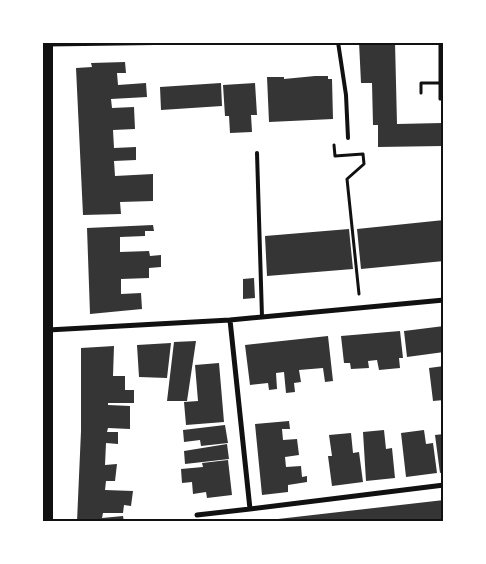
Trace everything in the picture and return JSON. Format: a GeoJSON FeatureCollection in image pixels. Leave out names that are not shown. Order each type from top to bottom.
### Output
{"type":"FeatureCollection","features":[{"type":"Feature","properties":{"kind":"main road"},"geometry":{"type":"LineString","coordinates":[[46,43],[46,330],[44,420],[47,522]]}},
{"type":"Feature","properties":{"kind":"street"},"geometry":{"type":"LineString","coordinates":[[46,43],[191,42]]}},
{"type":"Feature","properties":{"kind":"street"},"geometry":{"type":"LineString","coordinates":[[46,330],[230,320],[444,300]]}},
{"type":"Feature","properties":{"kind":"street"},"geometry":{"type":"LineString","coordinates":[[230,320],[250,509]]}},
{"type":"Feature","properties":{"kind":"street"},"geometry":{"type":"LineString","coordinates":[[197,515],[444,485]]}},
{"type":"Feature","properties":{"kind":"lane"},"geometry":{"type":"LineString","coordinates":[[338,42],[346,96],[348,138]]}},
{"type":"Feature","properties":{"kind":"lane"},"geometry":{"type":"LineString","coordinates":[[258,153],[262,317]]}},
{"type":"Feature","properties":{"kind":"path"},"geometry":{"type":"LineString","coordinates":[[440,42],[440,99],[444,99]]}},
{"type":"Feature","properties":{"kind":"path"},"geometry":{"type":"LineString","coordinates":[[421,93],[421,83],[440,83]]}},
{"type":"Feature","properties":{"kind":"path"},"geometry":{"type":"LineString","coordinates":[[361,309],[348,179],[364,164],[363,154]]}},
{"type":"Feature","properties":{"kind":"building"},"geometry":{"type":"Polygon","coordinates":[[[359,42],[395,42],[397,124],[442,123],[443,146],[378,147],[378,125],[373,125],[372,83],[361,83],[359,42]]]}},
{"type":"Feature","properties":{"kind":"building"},"geometry":{"type":"Polygon","coordinates":[[[125,62],[126,73],[117,73],[118,85],[146,83],[147,97],[111,99],[112,108],[134,107],[135,129],[113,130],[114,148],[136,147],[136,160],[114,161],[115,176],[153,174],[153,201],[120,202],[121,214],[83,215],[76,68],[92,67],[91,63],[125,62]]]}},
{"type":"Feature","properties":{"kind":"building"},"geometry":{"type":"Polygon","coordinates":[[[328,76],[328,79],[332,79],[333,119],[269,122],[267,77],[284,77],[284,79],[328,76]]]}},
{"type":"Feature","properties":{"kind":"building"},"geometry":{"type":"Polygon","coordinates":[[[221,83],[222,106],[161,110],[160,87],[221,83]]]}},
{"type":"Feature","properties":{"kind":"building"},"geometry":{"type":"Polygon","coordinates":[[[255,83],[257,115],[251,115],[252,132],[230,133],[229,116],[225,116],[223,85],[255,83]]]}},
{"type":"Feature","properties":{"kind":"building"},"geometry":{"type":"Polygon","coordinates":[[[444,220],[444,261],[361,269],[357,229],[444,220]]]}},
{"type":"Feature","properties":{"kind":"building"},"geometry":{"type":"Polygon","coordinates":[[[153,225],[154,231],[145,231],[145,236],[120,237],[120,252],[149,251],[150,256],[161,255],[161,267],[149,268],[149,278],[121,279],[121,294],[141,293],[142,309],[90,314],[87,228],[153,225]]]}},
{"type":"Feature","properties":{"kind":"building"},"geometry":{"type":"Polygon","coordinates":[[[349,229],[353,269],[267,276],[265,236],[349,229]]]}},
{"type":"Feature","properties":{"kind":"building"},"geometry":{"type":"Polygon","coordinates":[[[254,278],[255,298],[243,299],[243,279],[254,278]]]}},
{"type":"Feature","properties":{"kind":"building"},"geometry":{"type":"Polygon","coordinates":[[[444,326],[444,352],[407,357],[404,331],[444,326]]]}},
{"type":"Feature","properties":{"kind":"building"},"geometry":{"type":"Polygon","coordinates":[[[400,331],[403,358],[399,358],[400,368],[379,370],[377,360],[368,361],[369,368],[351,369],[350,363],[344,363],[341,336],[400,331]]]}},
{"type":"Feature","properties":{"kind":"building"},"geometry":{"type":"Polygon","coordinates":[[[328,336],[333,381],[325,382],[323,368],[299,370],[301,382],[294,383],[295,392],[286,393],[284,372],[276,373],[277,389],[269,390],[268,383],[250,385],[245,345],[328,336]]]}},
{"type":"Feature","properties":{"kind":"building"},"geometry":{"type":"Polygon","coordinates":[[[196,341],[187,401],[167,401],[174,342],[196,341]]]}},
{"type":"Feature","properties":{"kind":"building"},"geometry":{"type":"Polygon","coordinates":[[[171,343],[167,378],[139,377],[137,345],[171,343]]]}},
{"type":"Feature","properties":{"kind":"building"},"geometry":{"type":"Polygon","coordinates":[[[114,346],[113,376],[125,376],[125,390],[134,390],[134,403],[108,403],[108,405],[130,406],[130,429],[108,428],[107,432],[118,432],[118,444],[106,443],[105,465],[117,464],[115,481],[106,481],[105,490],[133,491],[131,506],[124,505],[123,513],[103,513],[102,518],[123,516],[124,522],[77,522],[81,431],[81,348],[114,346]]]}},
{"type":"Feature","properties":{"kind":"building"},"geometry":{"type":"Polygon","coordinates":[[[219,363],[224,422],[186,425],[184,402],[198,401],[195,365],[219,363]]]}},
{"type":"Feature","properties":{"kind":"building"},"geometry":{"type":"Polygon","coordinates":[[[444,366],[444,400],[433,401],[429,368],[444,366]]]}},
{"type":"Feature","properties":{"kind":"building"},"geometry":{"type":"Polygon","coordinates":[[[289,421],[290,429],[282,429],[283,440],[297,439],[299,455],[285,457],[286,467],[301,466],[302,477],[307,476],[307,482],[288,485],[288,492],[262,495],[255,424],[289,421]]]}},
{"type":"Feature","properties":{"kind":"building"},"geometry":{"type":"Polygon","coordinates":[[[225,425],[228,443],[201,446],[200,440],[184,442],[183,430],[225,425]]]}},
{"type":"Feature","properties":{"kind":"building"},"geometry":{"type":"Polygon","coordinates":[[[384,430],[386,449],[392,448],[395,478],[366,481],[363,432],[384,430]]]}},
{"type":"Feature","properties":{"kind":"building"},"geometry":{"type":"Polygon","coordinates":[[[424,430],[426,444],[433,443],[437,473],[406,477],[401,433],[424,430]]]}},
{"type":"Feature","properties":{"kind":"building"},"geometry":{"type":"Polygon","coordinates":[[[351,433],[353,453],[359,452],[363,482],[332,486],[328,456],[332,456],[329,435],[351,433]]]}},
{"type":"Feature","properties":{"kind":"building"},"geometry":{"type":"Polygon","coordinates":[[[444,434],[444,472],[440,473],[435,435],[444,434]]]}},
{"type":"Feature","properties":{"kind":"building"},"geometry":{"type":"Polygon","coordinates":[[[227,444],[229,459],[185,464],[184,451],[227,444]]]}},
{"type":"Feature","properties":{"kind":"building"},"geometry":{"type":"Polygon","coordinates":[[[228,460],[232,495],[207,498],[206,492],[193,494],[192,482],[182,483],[181,469],[203,467],[202,463],[228,460]]]}},
{"type":"Feature","properties":{"kind":"building"},"geometry":{"type":"Polygon","coordinates":[[[444,500],[444,522],[269,522],[278,519],[444,500]]]}}]}
